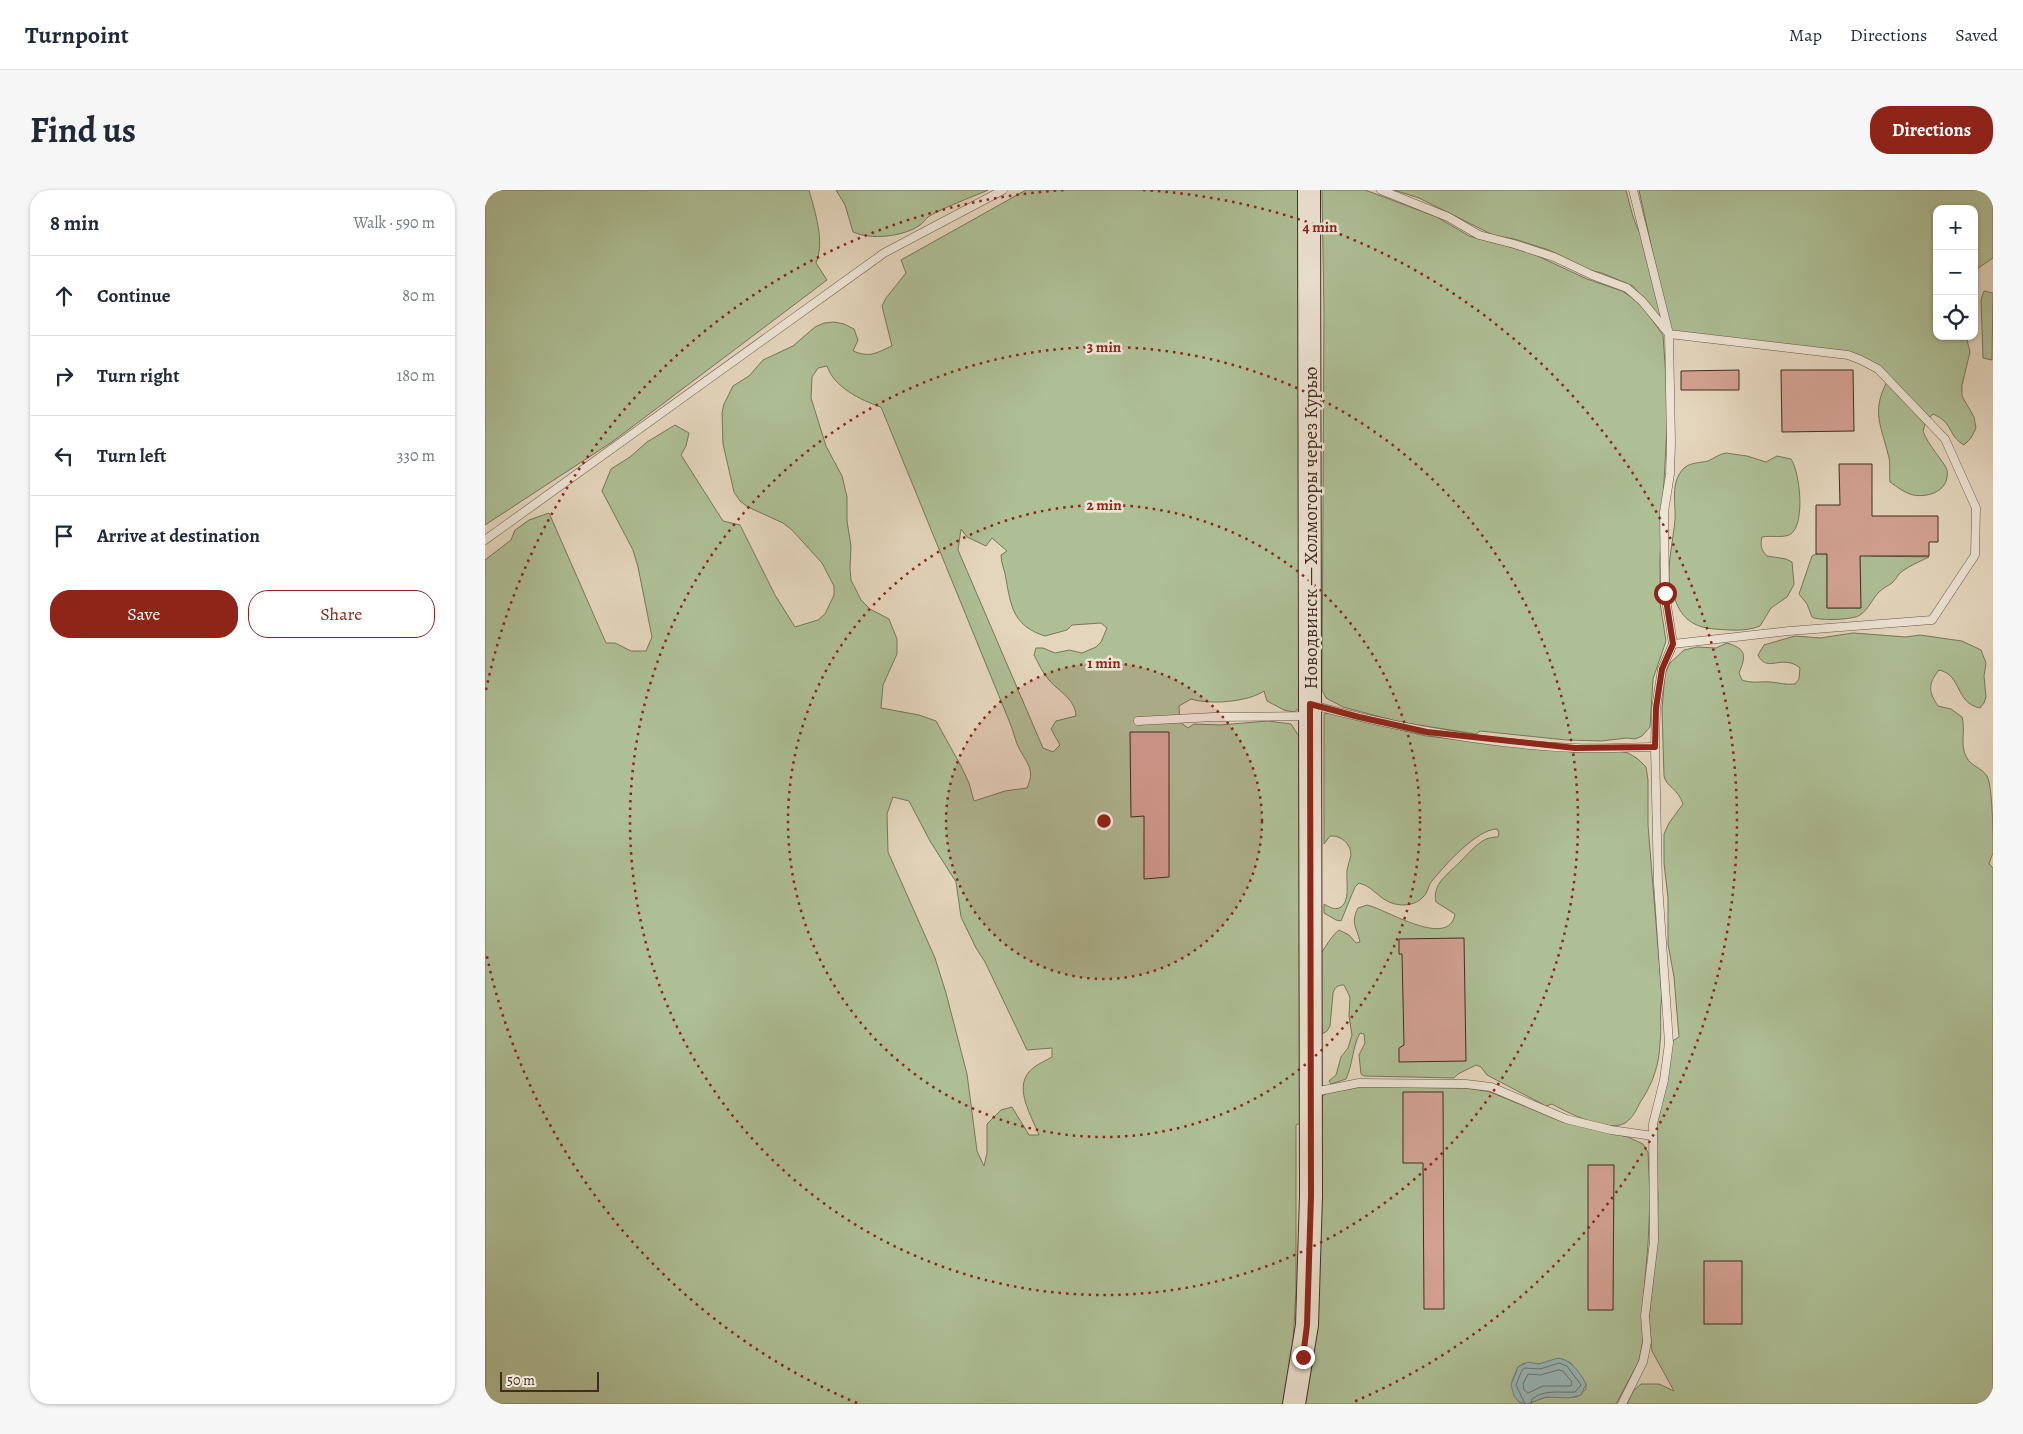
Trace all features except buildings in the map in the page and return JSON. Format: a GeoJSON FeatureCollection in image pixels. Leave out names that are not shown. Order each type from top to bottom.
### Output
{"type":"FeatureCollection","features":[{"type":"Feature","properties":{"kind":"main road","name":"Новодвинск — Холмогоры через Курью"},"geometry":{"type":"LineString","coordinates":[[1294,1404],[1307,1325],[1311,1196],[1309,190]]}},
{"type":"Feature","properties":{"kind":"lane"},"geometry":{"type":"LineString","coordinates":[[485,540],[884,252],[1003,190]]}},
{"type":"Feature","properties":{"kind":"lane"},"geometry":{"type":"LineString","coordinates":[[1381,190],[1448,218],[1479,235],[1554,257],[1592,275],[1627,288],[1642,301],[1669,334],[1848,356],[1878,368],[1945,439],[1976,508],[1975,554],[1932,620],[1789,631],[1673,644]]}},
{"type":"Feature","properties":{"kind":"lane"},"geometry":{"type":"LineString","coordinates":[[1623,1404],[1643,1362],[1647,1342],[1645,1316],[1654,1241],[1653,1124],[1664,1080],[1669,1043],[1658,884],[1655,747],[1656,708],[1662,669],[1673,644],[1665,584],[1665,512],[1670,474],[1671,443],[1669,334],[1633,190]]}},
{"type":"Feature","properties":{"kind":"lane"},"geometry":{"type":"LineString","coordinates":[[1138,721],[1310,710],[1359,717],[1427,732],[1575,748],[1655,747]]}},
{"type":"Feature","properties":{"kind":"lane"},"geometry":{"type":"LineString","coordinates":[[1312,1093],[1359,1083],[1465,1084],[1491,1087],[1567,1119],[1611,1130],[1653,1136]]}},
{"type":"Feature","properties":{"kind":"green space"},"geometry":{"type":"Polygon","coordinates":[[[485,190],[809,190],[816,217],[820,245],[816,263],[827,280],[612,442],[485,525],[485,190]]]}},
{"type":"Feature","properties":{"kind":"green space"},"geometry":{"type":"Polygon","coordinates":[[[836,190],[988,190],[949,206],[928,217],[913,229],[896,235],[869,236],[853,232],[845,205],[836,190]]]}},
{"type":"Feature","properties":{"kind":"green space"},"geometry":{"type":"Polygon","coordinates":[[[1026,190],[1301,190],[1302,706],[1294,712],[1284,710],[1267,701],[1264,691],[1249,698],[1239,700],[1208,702],[1191,699],[1179,706],[1180,722],[1188,728],[1194,724],[1220,725],[1268,721],[1291,724],[1300,738],[1301,1123],[1296,1125],[1296,1290],[1291,1376],[1285,1404],[485,1404],[485,560],[511,540],[515,530],[529,520],[549,513],[606,643],[615,643],[631,651],[646,651],[652,637],[638,567],[633,550],[602,491],[611,469],[630,457],[647,442],[675,425],[689,433],[686,446],[681,455],[723,521],[740,525],[775,595],[795,627],[818,620],[825,614],[834,595],[834,586],[822,563],[792,530],[783,523],[748,507],[740,501],[734,492],[723,444],[722,413],[724,404],[733,386],[749,376],[763,360],[793,346],[815,327],[824,323],[844,324],[854,329],[858,340],[853,351],[873,354],[892,346],[882,306],[906,273],[901,260],[1026,190]],[[827,366],[818,368],[812,377],[811,398],[826,446],[842,476],[847,497],[847,521],[851,546],[851,580],[861,600],[870,609],[889,619],[897,639],[897,654],[883,685],[881,708],[919,715],[936,721],[961,766],[969,783],[974,801],[1005,791],[1027,788],[1030,777],[1028,764],[1017,744],[881,407],[849,392],[835,380],[827,366]],[[961,529],[958,550],[1043,748],[1053,752],[1060,745],[1051,729],[1056,721],[1076,716],[1075,709],[1069,699],[1050,681],[1043,671],[1034,655],[1036,648],[1043,648],[1055,653],[1069,650],[1082,653],[1096,647],[1101,642],[1107,628],[1101,623],[1072,625],[1067,630],[1045,636],[1035,632],[1020,621],[1012,607],[1001,558],[1001,555],[1007,551],[992,538],[986,546],[967,537],[961,529]],[[893,797],[887,814],[888,852],[935,958],[946,993],[967,1074],[977,1151],[984,1166],[987,1153],[987,1124],[1001,1110],[1012,1107],[1029,1135],[1039,1135],[1026,1103],[1023,1086],[1031,1070],[1052,1057],[1052,1048],[1027,1050],[961,917],[956,882],[930,841],[909,801],[893,797]]]}},
{"type":"Feature","properties":{"kind":"green space"},"geometry":{"type":"Polygon","coordinates":[[[1322,190],[1365,190],[1437,217],[1469,236],[1529,252],[1587,279],[1622,291],[1639,302],[1663,335],[1668,408],[1660,556],[1660,603],[1666,641],[1653,679],[1650,727],[1642,736],[1635,739],[1601,741],[1566,740],[1480,731],[1476,734],[1400,722],[1343,707],[1326,698],[1322,690],[1324,313],[1322,190]]]}},
{"type":"Feature","properties":{"kind":"green space"},"geometry":{"type":"Polygon","coordinates":[[[1394,190],[1626,190],[1634,221],[1642,237],[1662,318],[1655,314],[1633,286],[1602,273],[1589,270],[1549,250],[1514,239],[1493,235],[1419,198],[1394,190]]]}},
{"type":"Feature","properties":{"kind":"green space"},"geometry":{"type":"Polygon","coordinates":[[[1639,190],[1993,190],[1993,258],[1978,268],[1978,205],[1933,205],[1933,340],[1967,340],[1970,352],[1962,385],[1962,396],[1974,417],[1976,428],[1971,438],[1964,445],[1940,418],[1933,414],[1926,421],[1923,431],[1925,436],[1947,470],[1945,483],[1932,494],[1913,495],[1890,482],[1889,461],[1879,416],[1880,399],[1889,378],[1862,358],[1670,332],[1639,190]]]}},
{"type":"Feature","properties":{"kind":"green space"},"geometry":{"type":"Polygon","coordinates":[[[1984,291],[1993,293],[1992,360],[1983,358],[1981,300],[1984,291]]]}},
{"type":"Feature","properties":{"kind":"green space"},"geometry":{"type":"Polygon","coordinates":[[[1726,453],[1747,456],[1766,462],[1777,456],[1791,459],[1799,485],[1799,518],[1792,533],[1786,536],[1762,537],[1761,542],[1761,547],[1767,556],[1786,559],[1792,562],[1794,584],[1787,597],[1771,608],[1760,626],[1743,630],[1706,628],[1688,620],[1680,610],[1669,583],[1675,520],[1676,481],[1683,469],[1689,465],[1708,461],[1726,453]]]}},
{"type":"Feature","properties":{"kind":"green space"},"geometry":{"type":"Polygon","coordinates":[[[1860,549],[1871,556],[1929,557],[1910,566],[1899,574],[1892,583],[1879,592],[1860,615],[1836,619],[1812,617],[1807,604],[1799,594],[1812,556],[1827,554],[1827,608],[1860,608],[1860,549]]]}},
{"type":"Feature","properties":{"kind":"green space"},"geometry":{"type":"Polygon","coordinates":[[[1853,633],[1906,637],[1920,635],[1962,641],[1981,650],[1986,663],[1984,676],[1986,697],[1980,708],[1966,701],[1952,677],[1939,670],[1931,684],[1931,692],[1938,706],[1951,709],[1962,717],[1963,748],[1969,761],[1987,776],[1992,802],[1993,853],[1989,864],[1993,868],[1993,1404],[1627,1404],[1633,1391],[1641,1384],[1659,1384],[1674,1391],[1652,1351],[1649,1318],[1657,1240],[1658,1196],[1655,1124],[1671,1042],[1679,1037],[1674,977],[1668,944],[1668,898],[1664,863],[1664,834],[1669,823],[1683,804],[1664,776],[1662,709],[1665,674],[1670,663],[1684,650],[1697,647],[1716,648],[1727,643],[1734,645],[1743,654],[1744,658],[1739,673],[1742,680],[1795,684],[1799,679],[1800,668],[1787,662],[1766,663],[1758,655],[1764,645],[1795,636],[1820,638],[1853,633]]]}},
{"type":"Feature","properties":{"kind":"green space"},"geometry":{"type":"Polygon","coordinates":[[[1329,713],[1426,736],[1573,752],[1618,751],[1628,753],[1646,767],[1648,780],[1648,825],[1662,997],[1661,1037],[1653,1078],[1628,1121],[1609,1126],[1588,1121],[1552,1104],[1546,1106],[1487,1075],[1481,1067],[1476,1065],[1454,1078],[1364,1076],[1361,1074],[1359,1055],[1365,1043],[1364,1034],[1360,1033],[1355,1044],[1346,1079],[1331,1084],[1329,1081],[1336,1075],[1341,1057],[1348,1048],[1352,1035],[1349,1016],[1350,997],[1344,985],[1337,987],[1333,993],[1330,1026],[1322,1034],[1320,956],[1326,946],[1339,930],[1349,935],[1356,943],[1360,942],[1354,922],[1358,908],[1367,905],[1430,928],[1441,928],[1450,924],[1455,914],[1436,902],[1436,890],[1446,875],[1475,847],[1486,839],[1498,837],[1499,833],[1497,829],[1489,831],[1471,841],[1445,866],[1431,883],[1425,895],[1416,902],[1405,905],[1388,902],[1370,888],[1359,883],[1355,887],[1341,921],[1324,913],[1324,904],[1337,909],[1343,905],[1347,897],[1347,870],[1351,855],[1347,843],[1337,837],[1330,836],[1324,844],[1324,714],[1329,713]]]}},
{"type":"Feature","properties":{"kind":"green space"},"geometry":{"type":"Polygon","coordinates":[[[1360,1087],[1467,1088],[1490,1092],[1563,1122],[1628,1137],[1643,1144],[1648,1152],[1650,1200],[1642,1315],[1643,1340],[1639,1361],[1616,1404],[1527,1404],[1546,1397],[1577,1397],[1586,1389],[1586,1384],[1571,1363],[1562,1359],[1539,1364],[1524,1363],[1518,1367],[1512,1381],[1519,1402],[1525,1404],[1305,1404],[1318,1303],[1322,1096],[1328,1093],[1360,1087]]]}},
{"type":"Feature","properties":{"kind":"water"},"geometry":{"type":"Polygon","coordinates":[[[1558,1358],[1571,1364],[1586,1384],[1581,1395],[1569,1398],[1546,1397],[1527,1404],[1519,1402],[1514,1396],[1511,1385],[1518,1367],[1528,1362],[1539,1364],[1558,1358]]]}},
{"type":"Feature","properties":{"kind":"route"},"geometry":{"type":"LineString","coordinates":[[1303,1357],[1307,1325],[1311,1196],[1310,704],[1427,732],[1505,742],[1575,748],[1655,747],[1656,708],[1662,669],[1673,644],[1665,593]]}}]}
